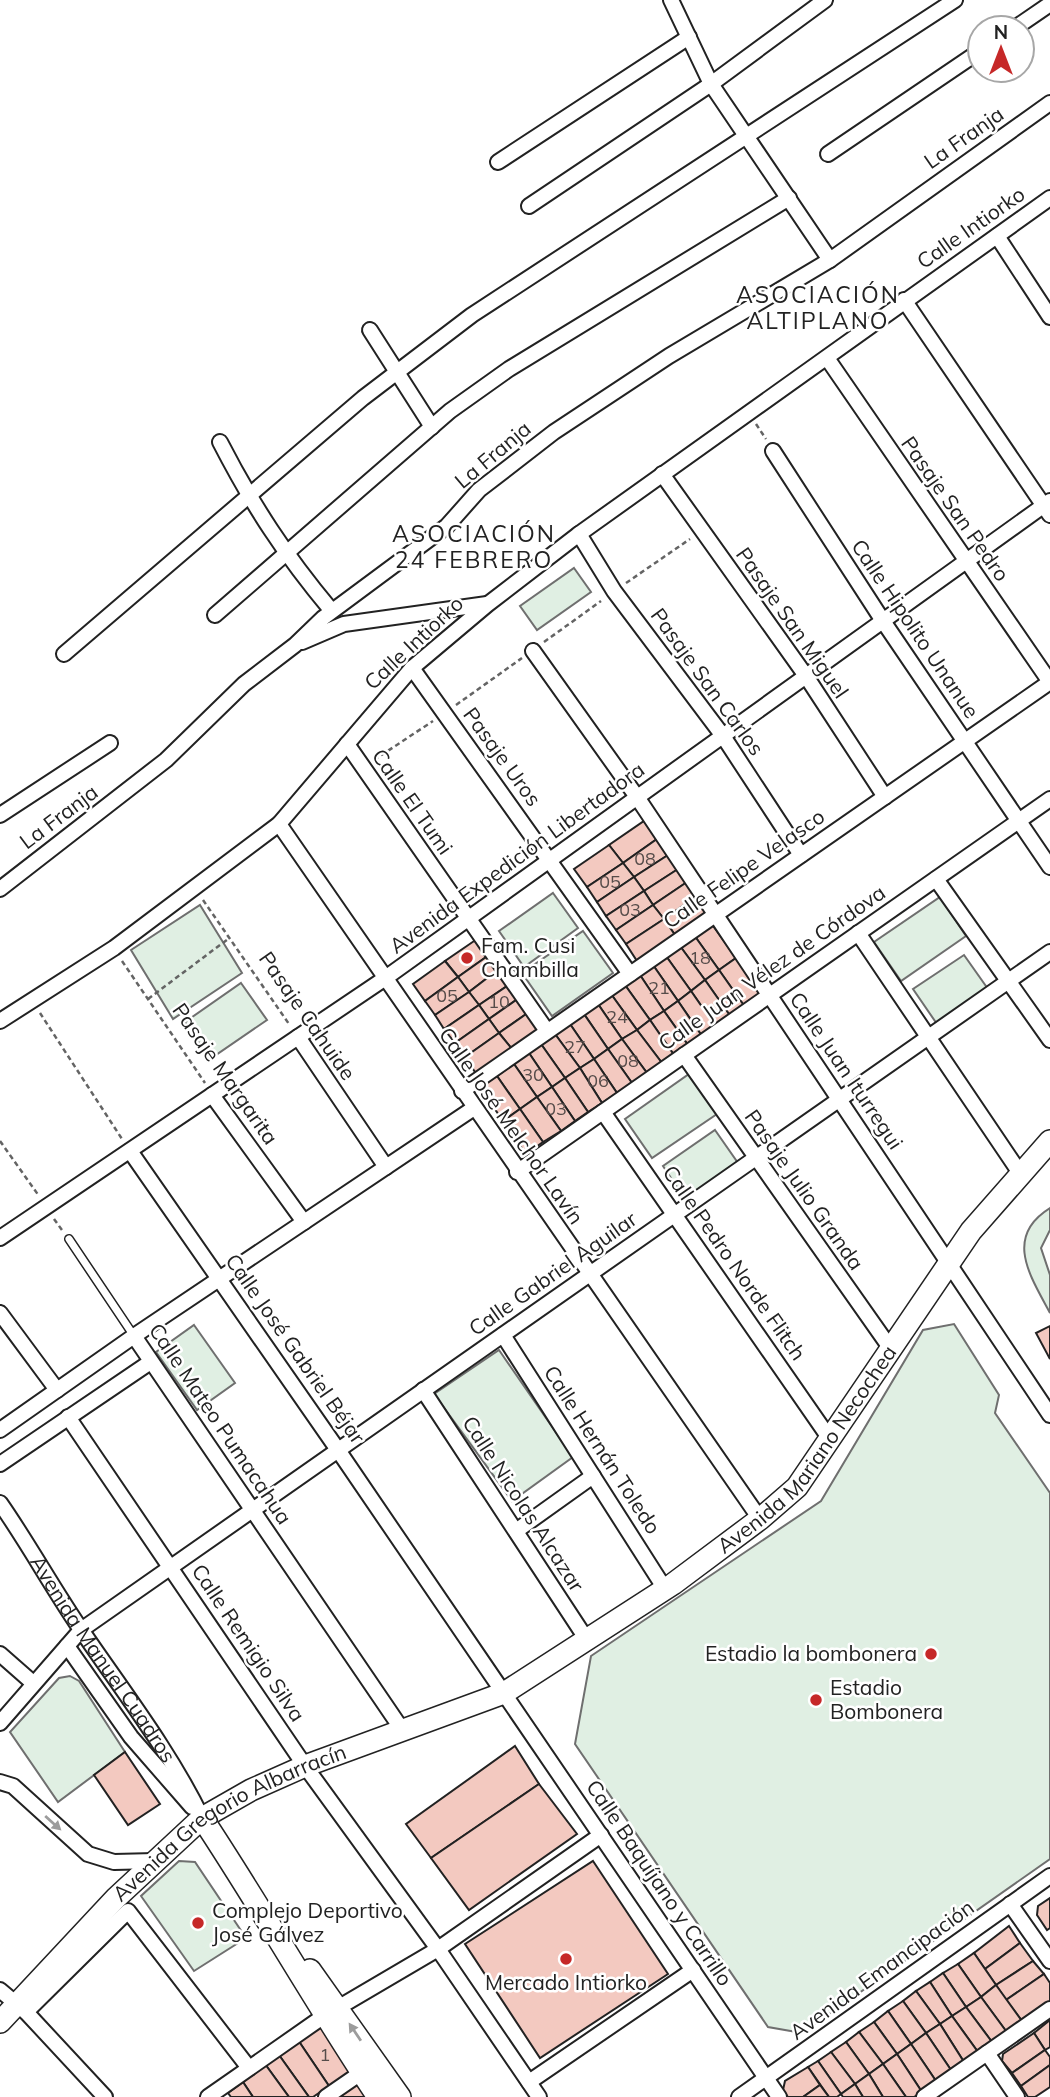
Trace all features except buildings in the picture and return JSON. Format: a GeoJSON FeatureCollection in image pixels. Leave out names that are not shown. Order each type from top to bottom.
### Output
{"type":"FeatureCollection","features":[{"type":"Feature","properties":{"kind":"street"},"geometry":{"type":"LineString","coordinates":[[671,0],[710,84],[830,260]]}},
{"type":"Feature","properties":{"kind":"street"},"geometry":{"type":"LineString","coordinates":[[528,206],[710,84],[825,0]]}},
{"type":"Feature","properties":{"kind":"street"},"geometry":{"type":"LineString","coordinates":[[64,654],[396,373],[472,315],[955,0]]}},
{"type":"Feature","properties":{"kind":"street"},"geometry":{"type":"LineString","coordinates":[[1035,14],[1050,4]]}},
{"type":"Feature","properties":{"kind":"street"},"geometry":{"type":"LineString","coordinates":[[498,162],[689,37]]}},
{"type":"Feature","properties":{"kind":"street"},"geometry":{"type":"LineString","coordinates":[[828,154],[966,60]]}},
{"type":"Feature","properties":{"kind":"street","name":"La Franja"},"geometry":{"type":"LineString","coordinates":[[0,889],[166,760],[244,684],[295,645],[331,610],[447,526],[479,490],[554,432],[669,356],[830,260],[1050,103]]}},
{"type":"Feature","properties":{"kind":"street"},"geometry":{"type":"LineString","coordinates":[[215,615],[432,426],[509,369],[789,198]]}},
{"type":"Feature","properties":{"kind":"street","name":"Calle Intiorko"},"geometry":{"type":"LineString","coordinates":[[0,1021],[114,948],[279,824],[412,668],[488,604],[662,474],[1050,198]]}},
{"type":"Feature","properties":{"kind":"street"},"geometry":{"type":"LineString","coordinates":[[997,236],[1050,317]]}},
{"type":"Feature","properties":{"kind":"street"},"geometry":{"type":"LineString","coordinates":[[904,300],[1048,507]]}},
{"type":"Feature","properties":{"kind":"street"},"geometry":{"type":"LineString","coordinates":[[369,330],[432,426]]}},
{"type":"Feature","properties":{"kind":"street","name":"Pasaje San Pedro"},"geometry":{"type":"LineString","coordinates":[[827,358],[1050,682]]}},
{"type":"Feature","properties":{"kind":"street"},"geometry":{"type":"LineString","coordinates":[[220,442],[248,496],[285,555],[331,610]]}},
{"type":"Feature","properties":{"kind":"street","name":"Calle Hipolito Unanue"},"geometry":{"type":"LineString","coordinates":[[773,451],[883,621],[1050,867]]}},
{"type":"Feature","properties":{"kind":"street","name":"Pasaje San Miguel"},"geometry":{"type":"LineString","coordinates":[[662,474],[806,676],[884,797]]}},
{"type":"Feature","properties":{"kind":"street","name":"Avenida Expedición Libertadora"},"geometry":{"type":"LineString","coordinates":[[0,1238],[384,979],[965,562],[1048,507]]}},
{"type":"Feature","properties":{"kind":"street","name":"Pasaje San Carlos"},"geometry":{"type":"LineString","coordinates":[[579,534],[614,591],[723,736],[801,855]]}},
{"type":"Feature","properties":{"kind":"street"},"geometry":{"type":"LineString","coordinates":[[295,645],[344,624],[488,604]]}},
{"type":"Feature","properties":{"kind":"street","name":"Calle Juan Iturregui"},"geometry":{"type":"LineString","coordinates":[[533,650],[637,797],[1050,1415]]}},
{"type":"Feature","properties":{"kind":"street","name":"Pasaje Uros"},"geometry":{"type":"LineString","coordinates":[[412,668],[630,974]]}},
{"type":"Feature","properties":{"kind":"street","name":"Calle Felipe Velasco"},"geometry":{"type":"LineString","coordinates":[[461,1091],[1050,682]]}},
{"type":"Feature","properties":{"kind":"street"},"geometry":{"type":"LineString","coordinates":[[0,815],[110,743]]}},
{"type":"Feature","properties":{"kind":"street","name":"Calle El Tumi"},"geometry":{"type":"LineString","coordinates":[[346,744],[547,1031]]}},
{"type":"Feature","properties":{"kind":"street","name":"Calle Juan Vélez de Córdova"},"geometry":{"type":"LineString","coordinates":[[517,1171],[1050,799]]}},
{"type":"Feature","properties":{"kind":"street","name":"Calle José Melchor Lavín"},"geometry":{"type":"LineString","coordinates":[[279,824],[588,1275],[760,1520]]}},
{"type":"Feature","properties":{"kind":"street"},"geometry":{"type":"LineString","coordinates":[[936,879],[1050,1040]]}},
{"type":"Feature","properties":{"kind":"street"},"geometry":{"type":"LineString","coordinates":[[858,933],[1020,1173]]}},
{"type":"Feature","properties":{"kind":"street","name":"Calle Gabriel Aguilar"},"geometry":{"type":"LineString","coordinates":[[0,1723],[81,1630],[1050,952]]}},
{"type":"Feature","properties":{"kind":"street","name":"Pasaje Cahuide"},"geometry":{"type":"LineString","coordinates":[[298,1037],[386,1167]]}},
{"type":"Feature","properties":{"kind":"street","name":"Pasaje Julio Granda"},"geometry":{"type":"LineString","coordinates":[[684,1055],[891,1349]]}},
{"type":"Feature","properties":{"kind":"street","name":"Pasaje Margarita"},"geometry":{"type":"LineString","coordinates":[[212,1095],[303,1222]]}},
{"type":"Feature","properties":{"kind":"street"},"geometry":{"type":"LineString","coordinates":[[0,1430],[134,1336],[474,1108]]}},
{"type":"Feature","properties":{"kind":"street","name":"Calle Pedro Norde Flitch"},"geometry":{"type":"LineString","coordinates":[[603,1112],[830,1439]]}},
{"type":"Feature","properties":{"kind":"street","name":"Avenida Mariano Necochea"},"geometry":{"type":"LineString","coordinates":[[504,1693],[666,1589],[760,1520],[797,1487],[971,1231],[1050,1141]]}},
{"type":"Feature","properties":{"kind":"street","name":"Calle José Gabriel Béjar"},"geometry":{"type":"LineString","coordinates":[[130,1151],[504,1693]]}},
{"type":"Feature","properties":{"kind":"street"},"geometry":{"type":"LineString","coordinates":[[0,1313],[57,1390]]}},
{"type":"Feature","properties":{"kind":"street","name":"Calle Hernán Toledo"},"geometry":{"type":"LineString","coordinates":[[503,1335],[666,1589]]}},
{"type":"Feature","properties":{"kind":"street","name":"Calle Mateo Pumacahua"},"geometry":{"type":"LineString","coordinates":[[134,1336],[149,1363],[253,1509],[403,1731]]}},
{"type":"Feature","properties":{"kind":"street"},"geometry":{"type":"LineString","coordinates":[[0,1464],[149,1363]]}},
{"type":"Feature","properties":{"kind":"street","name":"Calle Nicolas Alcazar"},"geometry":{"type":"LineString","coordinates":[[424,1390],[587,1640]]}},
{"type":"Feature","properties":{"kind":"street","name":"Calle Remigio Silva"},"geometry":{"type":"LineString","coordinates":[[68,1417],[304,1766],[438,1949],[539,2097]]}},
{"type":"Feature","properties":{"kind":"street"},"geometry":{"type":"LineString","coordinates":[[516,1531],[593,1476]]}},
{"type":"Feature","properties":{"kind":"street","name":"Avenida Manuel Cuadros"},"geometry":{"type":"LineString","coordinates":[[0,1503],[36,1555],[81,1630],[181,1774],[202,1818]]}},
{"type":"Feature","properties":{"kind":"street","name":"Avenida Manuel Cuadros"},"geometry":{"type":"LineString","coordinates":[[66,1646],[131,1737],[202,1818],[369,2067],[400,2097]]}},
{"type":"Feature","properties":{"kind":"street"},"geometry":{"type":"LineString","coordinates":[[0,1654],[33,1683]]}},
{"type":"Feature","properties":{"kind":"street","name":"Avenida Gregorio Albarracín"},"geometry":{"type":"LineString","coordinates":[[0,2022],[13,2002],[116,1898],[202,1818],[251,1790],[304,1766],[504,1693]]}},
{"type":"Feature","properties":{"kind":"street","name":"Calle Baquíjano y Carrillo"},"geometry":{"type":"LineString","coordinates":[[504,1693],[779,2097]]}},
{"type":"Feature","properties":{"kind":"street"},"geometry":{"type":"LineString","coordinates":[[0,1782],[13,1786],[88,1854],[114,1862],[155,1861]]}},
{"type":"Feature","properties":{"kind":"street"},"geometry":{"type":"LineString","coordinates":[[208,2097],[331,2012],[438,1949],[601,1835]]}},
{"type":"Feature","properties":{"kind":"street","name":"Avenida Emancipación"},"geometry":{"type":"LineString","coordinates":[[739,2097],[1050,1877]]}},
{"type":"Feature","properties":{"kind":"street"},"geometry":{"type":"LineString","coordinates":[[1010,1904],[1050,1961]]}},
{"type":"Feature","properties":{"kind":"street"},"geometry":{"type":"LineString","coordinates":[[105,2097],[13,2002],[128,1911],[249,2068]]}},
{"type":"Feature","properties":{"kind":"street"},"geometry":{"type":"LineString","coordinates":[[528,2082],[693,1970]]}},
{"type":"Feature","properties":{"kind":"street"},"geometry":{"type":"LineString","coordinates":[[924,2097],[1050,2009]]}},
{"type":"Feature","properties":{"kind":"street"},"geometry":{"type":"LineString","coordinates":[[987,2053],[1017,2097]]}},
{"type":"Feature","properties":{"kind":"street"},"geometry":{"type":"LineString","coordinates":[[326,2097],[369,2067]]}},
{"type":"Feature","properties":{"kind":"street","name":"Avenida Manuel Cuadros"},"geometry":{"type":"LineString","coordinates":[[369,2067],[379,2097]]}},
{"type":"Feature","properties":{"kind":"lane","name":"Calle Mateo Pumacahua"},"geometry":{"type":"LineString","coordinates":[[69,1239],[134,1336]]}},
{"type":"Feature","properties":{"kind":"path"},"geometry":{"type":"LineString","coordinates":[[750,413],[773,451]]}},
{"type":"Feature","properties":{"kind":"path","name":"Pasaje Cahuide"},"geometry":{"type":"LineString","coordinates":[[195,889],[298,1037]]}},
{"type":"Feature","properties":{"kind":"path"},"geometry":{"type":"LineString","coordinates":[[148,999],[228,939]]}},
{"type":"Feature","properties":{"kind":"path","name":"Pasaje Margarita"},"geometry":{"type":"LineString","coordinates":[[114,948],[212,1095]]}},
{"type":"Feature","properties":{"kind":"path"},"geometry":{"type":"LineString","coordinates":[[51,1029],[130,1151]]}},
{"type":"Feature","properties":{"kind":"path"},"geometry":{"type":"LineString","coordinates":[[0,1141],[69,1239]]}},
{"type":"Feature","properties":{"kind":"green space"},"geometry":{"type":"Polygon","coordinates":[[[574,568],[591,592],[537,630],[520,606],[574,568]]]}},
{"type":"Feature","properties":{"kind":"green space"},"geometry":{"type":"Polygon","coordinates":[[[553,893],[578,928],[524,967],[499,931],[553,893]]]}},
{"type":"Feature","properties":{"kind":"green space"},"geometry":{"type":"Polygon","coordinates":[[[940,897],[966,936],[901,981],[874,942],[940,897]]]}},
{"type":"Feature","properties":{"kind":"green space"},"geometry":{"type":"Polygon","coordinates":[[[200,905],[242,973],[173,1019],[131,950],[200,905]]]}},
{"type":"Feature","properties":{"kind":"green space"},"geometry":{"type":"Polygon","coordinates":[[[583,931],[613,973],[552,1016],[522,973],[583,931]]]}},
{"type":"Feature","properties":{"kind":"green space"},"geometry":{"type":"Polygon","coordinates":[[[964,955],[988,989],[937,1024],[913,989],[964,955]]]}},
{"type":"Feature","properties":{"kind":"green space"},"geometry":{"type":"Polygon","coordinates":[[[241,983],[267,1020],[210,1059],[185,1022],[241,983]]]}},
{"type":"Feature","properties":{"kind":"green space"},"geometry":{"type":"Polygon","coordinates":[[[689,1074],[717,1114],[652,1158],[625,1119],[689,1074]]]}},
{"type":"Feature","properties":{"kind":"green space"},"geometry":{"type":"Polygon","coordinates":[[[715,1130],[738,1163],[685,1199],[663,1166],[715,1130]]]}},
{"type":"Feature","properties":{"kind":"green space"},"geometry":{"type":"Polygon","coordinates":[[[1050,1208],[1050,1230],[1041,1248],[1050,1275],[1050,1313],[1029,1272],[1024,1244],[1036,1219],[1050,1208]]]}},
{"type":"Feature","properties":{"kind":"green space","name":"Estadio Bombonera"},"geometry":{"type":"Polygon","coordinates":[[[954,1324],[999,1395],[995,1413],[1050,1493],[1050,1859],[802,2033],[768,2027],[575,1744],[591,1656],[821,1501],[923,1330],[954,1324]]]}},
{"type":"Feature","properties":{"kind":"green space"},"geometry":{"type":"Polygon","coordinates":[[[194,1325],[235,1383],[197,1410],[156,1352],[194,1325]]]}},
{"type":"Feature","properties":{"kind":"green space"},"geometry":{"type":"Polygon","coordinates":[[[499,1350],[573,1457],[512,1501],[434,1394],[499,1350]]]}},
{"type":"Feature","properties":{"kind":"green space"},"geometry":{"type":"Polygon","coordinates":[[[70,1676],[79,1681],[125,1752],[58,1802],[10,1732],[59,1678],[70,1676]]]}},
{"type":"Feature","properties":{"kind":"green space","name":"Complejo Deportivo José Gálvez"},"geometry":{"type":"Polygon","coordinates":[[[179,1861],[195,1862],[246,1938],[194,1971],[141,1896],[179,1861]]]}},
{"type":"Feature","properties":{"kind":"place","name":"Fam. Cusi Chambilla"},"geometry":{"type":"Point","coordinates":[467,958]}},
{"type":"Feature","properties":{"kind":"place","name":"Estadio la bombonera"},"geometry":{"type":"Point","coordinates":[931,1654]}},
{"type":"Feature","properties":{"kind":"place","name":"Estadio Bombonera"},"geometry":{"type":"Point","coordinates":[816,1700]}},
{"type":"Feature","properties":{"kind":"place","name":"Complejo Deportivo José Gálvez"},"geometry":{"type":"Point","coordinates":[198,1923]}},
{"type":"Feature","properties":{"kind":"place","name":"Mercado Intiorko"},"geometry":{"type":"Point","coordinates":[566,1959]}},
{"type":"Feature","properties":{"kind":"district","name":"ASOCIACIÓN ALTIPLANO"},"geometry":{"type":"Point","coordinates":[818,308]}},
{"type":"Feature","properties":{"kind":"district","name":"ASOCIACIÓN 24 FEBRERO"},"geometry":{"type":"Point","coordinates":[474,547]}}]}
